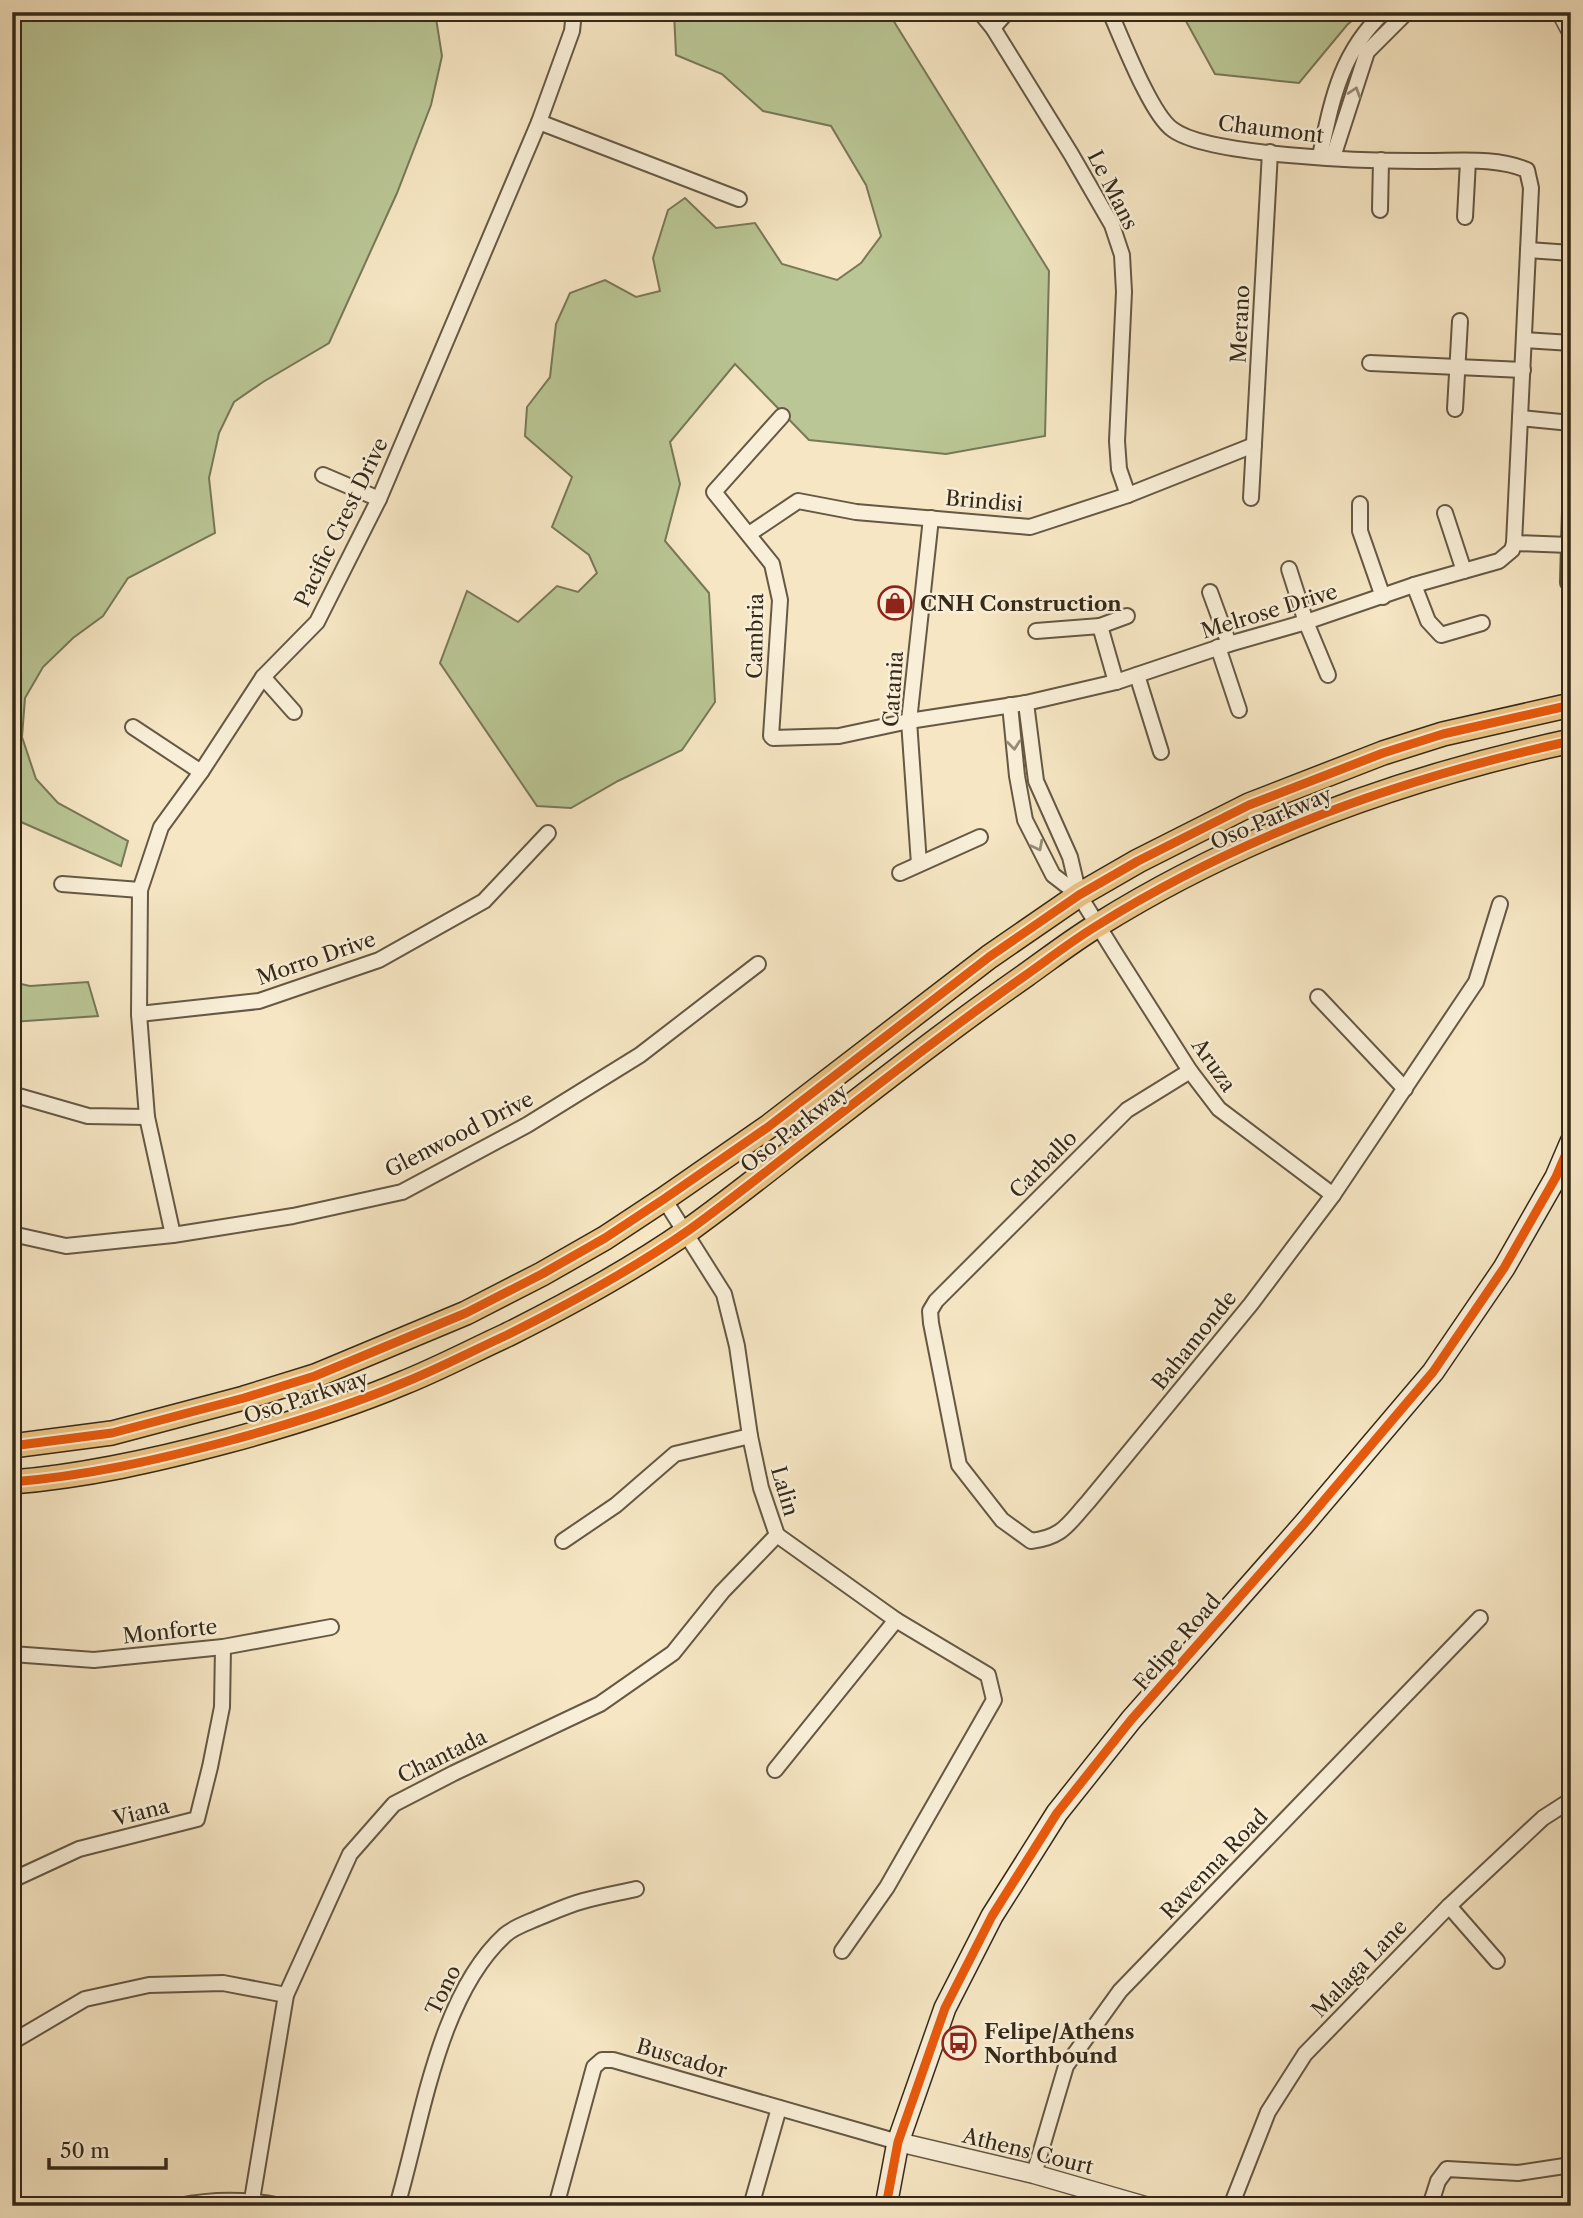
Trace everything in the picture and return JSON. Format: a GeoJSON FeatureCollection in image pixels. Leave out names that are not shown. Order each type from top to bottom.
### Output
{"type":"FeatureCollection","features":[{"type":"Feature","properties":{"kind":"main road","name":"Oso Parkway"},"geometry":{"type":"LineString","coordinates":[[12,1446],[112,1433],[244,1398],[315,1376],[467,1313],[605,1238],[664,1199],[768,1128],[989,957],[1079,895],[1193,832],[1249,805],[1315,779],[1443,734],[1571,705]]}},
{"type":"Feature","properties":{"kind":"main road","name":"Oso Parkway"},"geometry":{"type":"LineString","coordinates":[[12,1482],[68,1476],[153,1460],[272,1428],[405,1382],[550,1313],[686,1232],[973,1012],[1098,925],[1194,872],[1324,813],[1403,785],[1461,767],[1571,741]]}},
{"type":"Feature","properties":{"kind":"main road","name":"Felipe Road"},"geometry":{"type":"LineString","coordinates":[[886,2206],[898,2142],[945,2008],[992,1916],[1056,1813],[1132,1720],[1433,1372],[1504,1268],[1556,1177],[1571,1142]]}},
{"type":"Feature","properties":{"kind":"street","name":"Pacific Crest Drive"},"geometry":{"type":"LineString","coordinates":[[173,1235],[147,1117],[139,1014],[140,890],[161,827],[201,772],[263,677],[317,622],[379,499],[539,122],[572,31],[574,12]]}},
{"type":"Feature","properties":{"kind":"street","name":"Le Mans"},"geometry":{"type":"LineString","coordinates":[[980,12],[1071,153],[1112,225],[1122,255],[1124,292],[1117,441],[1119,469],[1128,495]]}},
{"type":"Feature","properties":{"kind":"street"},"geometry":{"type":"LineString","coordinates":[[993,29],[1007,12]]}},
{"type":"Feature","properties":{"kind":"street","name":"Chaumont"},"geometry":{"type":"LineString","coordinates":[[1110,12],[1154,107],[1171,129],[1217,146],[1326,156]]}},
{"type":"Feature","properties":{"kind":"street"},"geometry":{"type":"LineString","coordinates":[[1326,156],[1368,26],[1384,12]]}},
{"type":"Feature","properties":{"kind":"street"},"geometry":{"type":"LineString","coordinates":[[1326,156],[1336,85],[1362,49],[1407,12]]}},
{"type":"Feature","properties":{"kind":"street"},"geometry":{"type":"LineString","coordinates":[[1561,12],[1571,31]]}},
{"type":"Feature","properties":{"kind":"street"},"geometry":{"type":"LineString","coordinates":[[539,122],[739,199]]}},
{"type":"Feature","properties":{"kind":"street","name":"Merano"},"geometry":{"type":"LineString","coordinates":[[1251,498],[1270,152]]}},
{"type":"Feature","properties":{"kind":"street"},"geometry":{"type":"LineString","coordinates":[[1326,156],[1510,163],[1527,170],[1531,188],[1514,543],[1569,545]]}},
{"type":"Feature","properties":{"kind":"street"},"geometry":{"type":"LineString","coordinates":[[1380,210],[1381,160]]}},
{"type":"Feature","properties":{"kind":"street"},"geometry":{"type":"LineString","coordinates":[[1465,217],[1468,161]]}},
{"type":"Feature","properties":{"kind":"street"},"geometry":{"type":"LineString","coordinates":[[1528,250],[1571,253]]}},
{"type":"Feature","properties":{"kind":"street"},"geometry":{"type":"LineString","coordinates":[[1455,409],[1460,321]]}},
{"type":"Feature","properties":{"kind":"street"},"geometry":{"type":"LineString","coordinates":[[1524,341],[1571,343]]}},
{"type":"Feature","properties":{"kind":"street"},"geometry":{"type":"LineString","coordinates":[[1370,363],[1523,370]]}},
{"type":"Feature","properties":{"kind":"street","name":"Cambria"},"geometry":{"type":"LineString","coordinates":[[771,736],[780,600],[772,564],[714,492],[782,416]]}},
{"type":"Feature","properties":{"kind":"street"},"geometry":{"type":"LineString","coordinates":[[1520,418],[1571,423]]}},
{"type":"Feature","properties":{"kind":"street","name":"Brindisi"},"geometry":{"type":"LineString","coordinates":[[750,534],[797,501],[856,512],[1030,527],[1128,495],[1254,445]]}},
{"type":"Feature","properties":{"kind":"street"},"geometry":{"type":"LineString","coordinates":[[323,475],[379,499]]}},
{"type":"Feature","properties":{"kind":"street"},"geometry":{"type":"LineString","coordinates":[[1360,504],[1360,531],[1383,597]]}},
{"type":"Feature","properties":{"kind":"street"},"geometry":{"type":"LineString","coordinates":[[1568,583],[1570,512]]}},
{"type":"Feature","properties":{"kind":"street"},"geometry":{"type":"LineString","coordinates":[[1445,513],[1464,571]]}},
{"type":"Feature","properties":{"kind":"street","name":"Catania"},"geometry":{"type":"LineString","coordinates":[[919,864],[909,722],[931,518]]}},
{"type":"Feature","properties":{"kind":"street","name":"Melrose Drive"},"geometry":{"type":"LineString","coordinates":[[771,736],[839,736],[1026,703],[1116,682],[1223,645],[1306,622],[1415,585],[1499,561],[1511,550],[1514,543]]}},
{"type":"Feature","properties":{"kind":"street"},"geometry":{"type":"LineString","coordinates":[[1289,569],[1306,622],[1328,676]]}},
{"type":"Feature","properties":{"kind":"street"},"geometry":{"type":"LineString","coordinates":[[1415,585],[1428,621],[1441,635],[1482,623]]}},
{"type":"Feature","properties":{"kind":"street"},"geometry":{"type":"LineString","coordinates":[[1210,592],[1239,710]]}},
{"type":"Feature","properties":{"kind":"street"},"geometry":{"type":"LineString","coordinates":[[1036,631],[1100,626],[1127,616]]}},
{"type":"Feature","properties":{"kind":"street"},"geometry":{"type":"LineString","coordinates":[[1100,626],[1116,682]]}},
{"type":"Feature","properties":{"kind":"street"},"geometry":{"type":"LineString","coordinates":[[1137,675],[1161,752]]}},
{"type":"Feature","properties":{"kind":"street"},"geometry":{"type":"LineString","coordinates":[[263,677],[294,712]]}},
{"type":"Feature","properties":{"kind":"street"},"geometry":{"type":"LineString","coordinates":[[1026,703],[1033,771],[1041,795],[1070,857],[1079,895]]}},
{"type":"Feature","properties":{"kind":"street"},"geometry":{"type":"LineString","coordinates":[[1010,705],[1025,820],[1053,875],[1079,895]]}},
{"type":"Feature","properties":{"kind":"street"},"geometry":{"type":"LineString","coordinates":[[133,727],[201,772]]}},
{"type":"Feature","properties":{"kind":"street"},"geometry":{"type":"LineString","coordinates":[[1021,800],[1041,795]]}},
{"type":"Feature","properties":{"kind":"street","name":"Morro Drive"},"geometry":{"type":"LineString","coordinates":[[139,1014],[259,1001],[379,960],[484,901],[548,833]]}},
{"type":"Feature","properties":{"kind":"street"},"geometry":{"type":"LineString","coordinates":[[901,873],[981,837]]}},
{"type":"Feature","properties":{"kind":"street"},"geometry":{"type":"LineString","coordinates":[[62,884],[140,890]]}},
{"type":"Feature","properties":{"kind":"street","name":"Aruza"},"geometry":{"type":"LineString","coordinates":[[1079,895],[1190,1071],[1219,1110],[1333,1195]]}},
{"type":"Feature","properties":{"kind":"street","name":"Bahamonde"},"geometry":{"type":"LineString","coordinates":[[936,1301],[930,1311],[931,1322],[959,1465],[1002,1520],[1031,1541],[1048,1539],[1060,1533],[1251,1304],[1333,1195],[1476,982],[1500,904]]}},
{"type":"Feature","properties":{"kind":"street","name":"Glenwood Drive"},"geometry":{"type":"LineString","coordinates":[[12,1234],[66,1246],[173,1235],[293,1216],[402,1192],[527,1125],[640,1055],[758,964]]}},
{"type":"Feature","properties":{"kind":"street"},"geometry":{"type":"LineString","coordinates":[[1318,997],[1405,1089]]}},
{"type":"Feature","properties":{"kind":"street","name":"Carballo"},"geometry":{"type":"LineString","coordinates":[[936,1301],[1127,1110],[1190,1071]]}},
{"type":"Feature","properties":{"kind":"street"},"geometry":{"type":"LineString","coordinates":[[12,1091],[15,1095],[88,1116],[147,1117]]}},
{"type":"Feature","properties":{"kind":"street","name":"Lalin"},"geometry":{"type":"LineString","coordinates":[[664,1199],[724,1294],[737,1346],[750,1436],[761,1488],[777,1535],[896,1620],[988,1675],[994,1700],[887,1886],[842,1951]]}},
{"type":"Feature","properties":{"kind":"street"},"geometry":{"type":"LineString","coordinates":[[563,1541],[616,1505],[675,1454],[750,1436]]}},
{"type":"Feature","properties":{"kind":"street","name":"Chantada"},"geometry":{"type":"LineString","coordinates":[[252,2200],[286,1995],[350,1854],[394,1804],[600,1704],[673,1653],[722,1592],[777,1535]]}},
{"type":"Feature","properties":{"kind":"street","name":"Ravenna Road"},"geometry":{"type":"LineString","coordinates":[[1034,2174],[1066,2066],[1120,1991],[1480,1618]]}},
{"type":"Feature","properties":{"kind":"street"},"geometry":{"type":"LineString","coordinates":[[775,1770],[896,1620]]}},
{"type":"Feature","properties":{"kind":"street","name":"Monforte"},"geometry":{"type":"LineString","coordinates":[[12,1654],[94,1660],[223,1647],[331,1627]]}},
{"type":"Feature","properties":{"kind":"street","name":"Viana"},"geometry":{"type":"LineString","coordinates":[[12,1880],[79,1849],[197,1819],[222,1707],[223,1647]]}},
{"type":"Feature","properties":{"kind":"street","name":"Malaga Lane"},"geometry":{"type":"LineString","coordinates":[[1231,2206],[1268,2112],[1305,2054],[1449,1906],[1543,1818],[1571,1800]]}},
{"type":"Feature","properties":{"kind":"street","name":"Tono"},"geometry":{"type":"LineString","coordinates":[[397,2206],[443,2036],[475,1970],[506,1934],[524,1924],[581,1901],[636,1889]]}},
{"type":"Feature","properties":{"kind":"street"},"geometry":{"type":"LineString","coordinates":[[1449,1906],[1497,1961]]}},
{"type":"Feature","properties":{"kind":"street"},"geometry":{"type":"LineString","coordinates":[[12,2042],[85,1998],[149,1985],[223,1983],[286,1995]]}},
{"type":"Feature","properties":{"kind":"street","name":"Buscador"},"geometry":{"type":"LineString","coordinates":[[556,2206],[594,2067],[602,2060],[613,2060],[898,2142]]}},
{"type":"Feature","properties":{"kind":"street"},"geometry":{"type":"LineString","coordinates":[[751,2206],[779,2108]]}},
{"type":"Feature","properties":{"kind":"street","name":"Athens Court"},"geometry":{"type":"LineString","coordinates":[[898,2142],[1034,2174],[1140,2205]]}},
{"type":"Feature","properties":{"kind":"street"},"geometry":{"type":"LineString","coordinates":[[1430,2206],[1438,2181],[1447,2169],[1518,2173],[1571,2165]]}},
{"type":"Feature","properties":{"kind":"street"},"geometry":{"type":"LineString","coordinates":[[179,2206],[252,2200],[281,2206]]}},
{"type":"Feature","properties":{"kind":"green space"},"geometry":{"type":"Polygon","coordinates":[[[12,12],[435,12],[442,56],[431,105],[397,193],[329,343],[234,402],[219,433],[209,478],[215,533],[128,578],[103,616],[73,638],[43,667],[25,698],[22,737],[36,779],[58,803],[128,841],[121,866],[12,818],[12,12]]]}},
{"type":"Feature","properties":{"kind":"green space"},"geometry":{"type":"Polygon","coordinates":[[[674,12],[888,12],[1049,271],[1045,436],[946,454],[809,440],[735,364],[670,442],[680,484],[665,541],[709,593],[715,702],[682,750],[618,781],[571,808],[537,806],[440,663],[467,591],[518,622],[557,586],[578,592],[597,573],[589,555],[552,527],[572,477],[525,436],[527,407],[550,377],[556,324],[570,293],[605,280],[636,297],[660,291],[653,258],[668,210],[685,198],[716,228],[755,223],[782,264],[837,280],[861,263],[881,236],[866,185],[831,126],[763,111],[722,74],[676,55],[674,12]]]}},
{"type":"Feature","properties":{"kind":"green space"},"geometry":{"type":"Polygon","coordinates":[[[1181,12],[1362,12],[1347,25],[1299,83],[1215,74],[1181,12]]]}},
{"type":"Feature","properties":{"kind":"green space"},"geometry":{"type":"Polygon","coordinates":[[[12,982],[30,986],[88,982],[98,1016],[12,1022],[12,982]]]}},
{"type":"Feature","properties":{"kind":"cycle path"},"geometry":{"type":"LineString","coordinates":[[12,1446],[112,1433],[244,1398],[315,1376],[466,1313],[605,1238],[664,1199],[768,1127],[989,957],[1079,895],[1138,861],[1249,805],[1383,753],[1443,734],[1571,705]]}},
{"type":"Feature","properties":{"kind":"cycle path"},"geometry":{"type":"LineString","coordinates":[[12,1482],[121,1466],[250,1435],[360,1400],[455,1360],[577,1299],[667,1245],[1000,994],[1098,925],[1153,893],[1209,863],[1267,837],[1386,791],[1447,772],[1571,741]]}},
{"type":"Feature","properties":{"kind":"cycle path"},"geometry":{"type":"LineString","coordinates":[[886,2206],[898,2142],[945,2008],[992,1916],[1057,1813],[1131,1720],[1304,1524],[1433,1372],[1504,1268],[1556,1177],[1571,1142]]}},
{"type":"Feature","properties":{"kind":"place","name":"CNH Construction"},"geometry":{"type":"Point","coordinates":[895,603]}},
{"type":"Feature","properties":{"kind":"place","name":"Felipe/Athens Northbound"},"geometry":{"type":"Point","coordinates":[959,2043]}}]}
